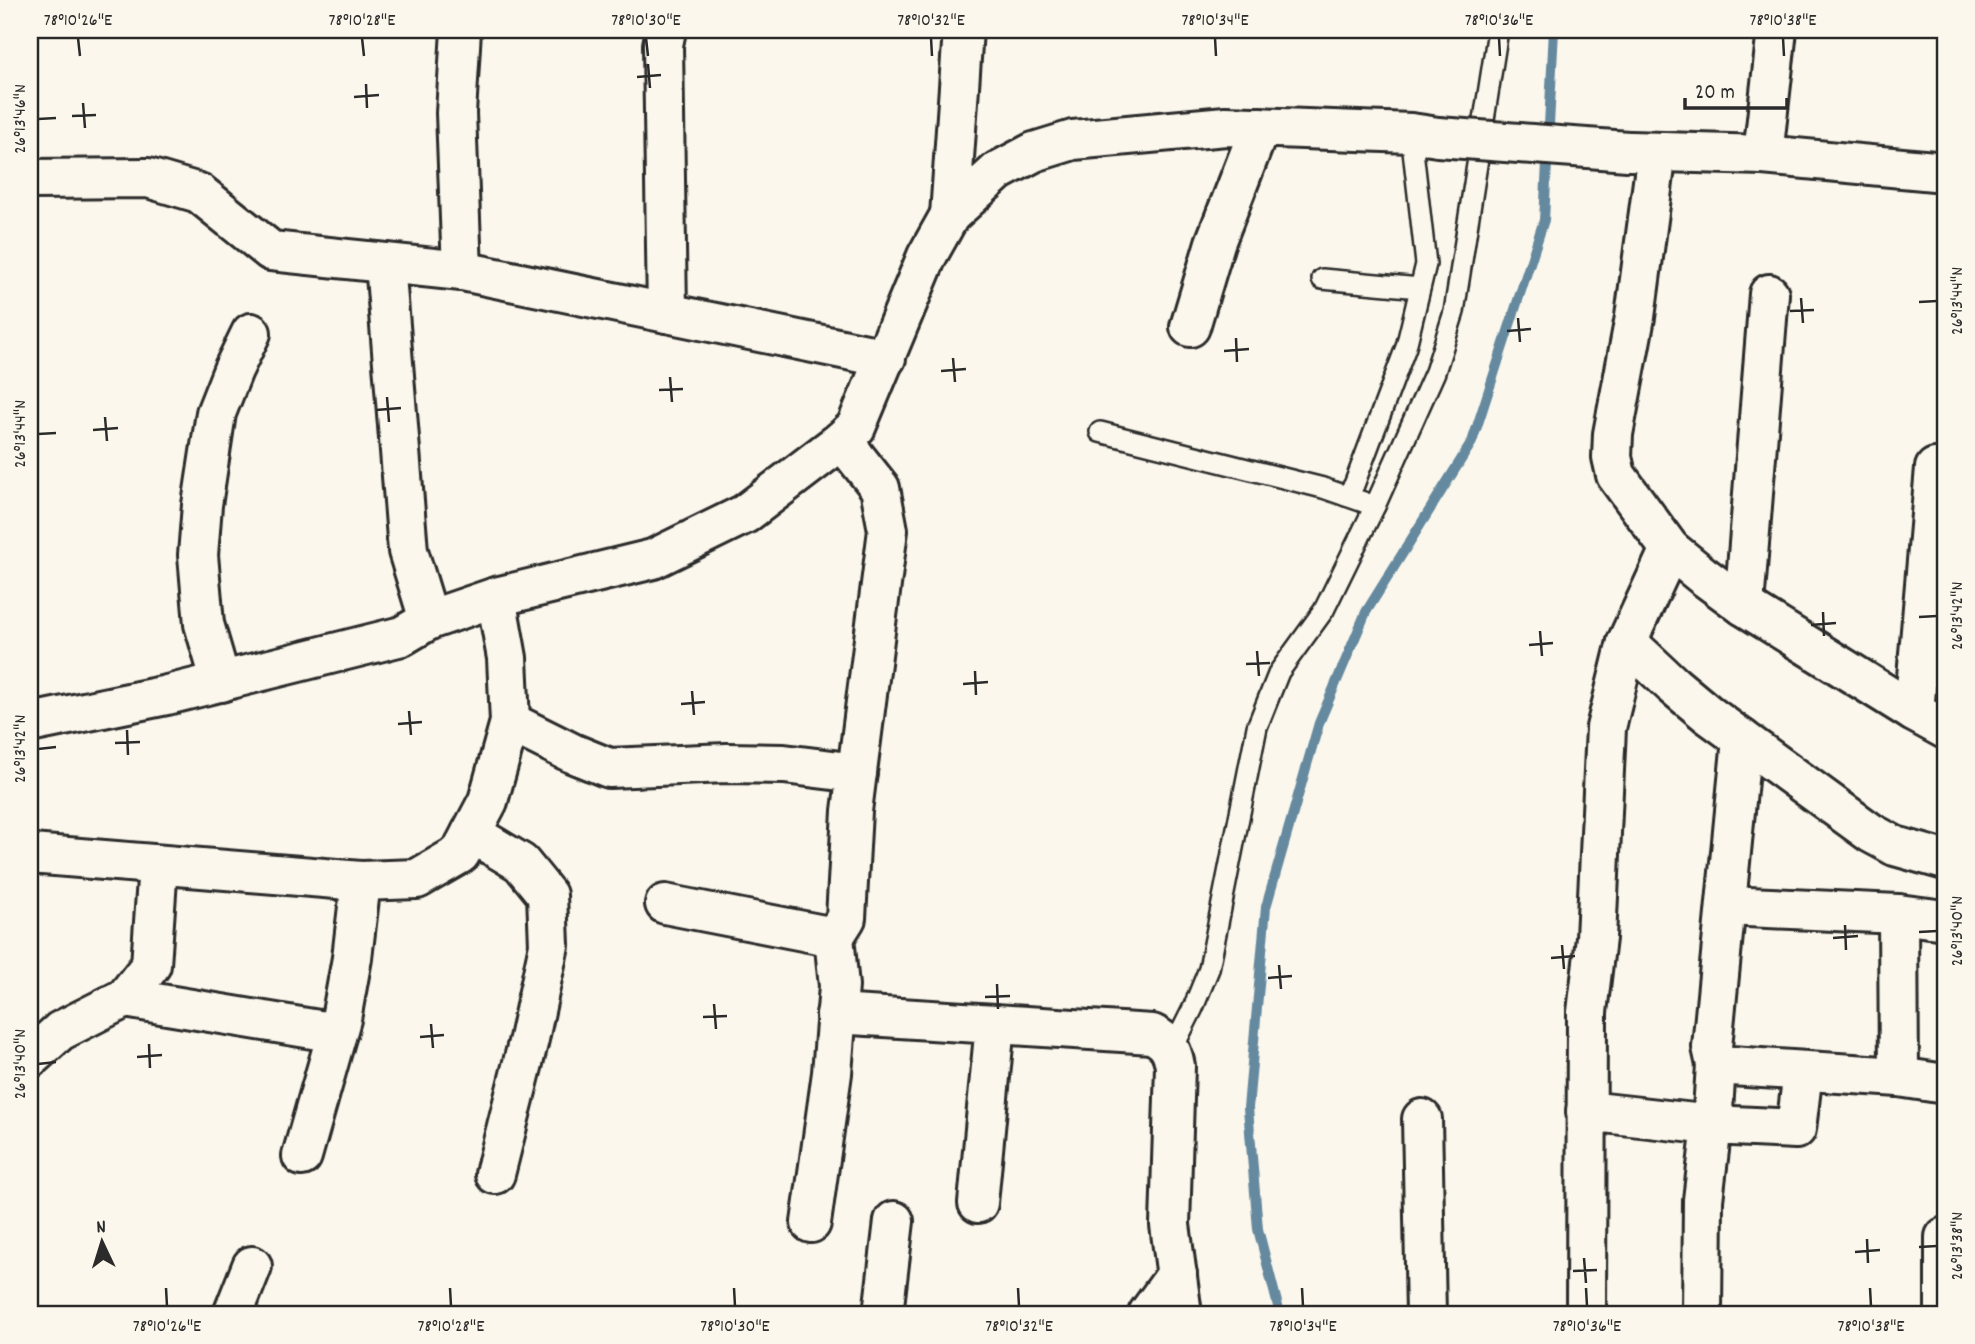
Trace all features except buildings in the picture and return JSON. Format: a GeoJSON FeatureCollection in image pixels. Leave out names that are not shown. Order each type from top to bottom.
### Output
{"type":"FeatureCollection","features":[{"type":"Feature","properties":{"kind":"street"},"geometry":{"type":"LineString","coordinates":[[461,30],[456,113],[462,271]]}},
{"type":"Feature","properties":{"kind":"street"},"geometry":{"type":"LineString","coordinates":[[666,30],[663,45],[667,313]]}},
{"type":"Feature","properties":{"kind":"street"},"geometry":{"type":"LineString","coordinates":[[950,215],[963,30]]}},
{"type":"Feature","properties":{"kind":"street"},"geometry":{"type":"LineString","coordinates":[[1763,156],[1777,30]]}},
{"type":"Feature","properties":{"kind":"street"},"geometry":{"type":"LineString","coordinates":[[30,723],[221,682],[402,636],[429,620],[496,597],[653,559],[745,514],[856,427],[926,256],[950,215],[998,171],[1034,152],[1060,144],[1226,126],[1424,135],[1642,151],[1945,164]]}},
{"type":"Feature","properties":{"kind":"street"},"geometry":{"type":"LineString","coordinates":[[1190,327],[1215,243],[1260,127]]}},
{"type":"Feature","properties":{"kind":"street"},"geometry":{"type":"LineString","coordinates":[[1642,151],[1635,317],[1613,434],[1612,457],[1616,475],[1670,549],[1744,606],[1930,721]]}},
{"type":"Feature","properties":{"kind":"street"},"geometry":{"type":"LineString","coordinates":[[30,179],[148,178],[199,194],[271,251],[462,271],[886,358]]}},
{"type":"Feature","properties":{"kind":"street"},"geometry":{"type":"LineString","coordinates":[[385,263],[408,551],[429,620]]}},
{"type":"Feature","properties":{"kind":"street"},"geometry":{"type":"LineString","coordinates":[[1744,606],[1769,294]]}},
{"type":"Feature","properties":{"kind":"street"},"geometry":{"type":"LineString","coordinates":[[221,682],[204,625],[198,555],[202,505],[216,413],[251,333]]}},
{"type":"Feature","properties":{"kind":"street"},"geometry":{"type":"LineString","coordinates":[[811,1223],[832,1073],[839,986],[834,937],[846,918],[852,811],[888,530],[880,488],[842,440]]}},
{"type":"Feature","properties":{"kind":"street"},"geometry":{"type":"LineString","coordinates":[[1930,721],[1935,468]]}},
{"type":"Feature","properties":{"kind":"street"},"geometry":{"type":"LineString","coordinates":[[1586,1314],[1587,1012],[1596,938],[1606,728],[1627,642],[1670,549]]}},
{"type":"Feature","properties":{"kind":"street"},"geometry":{"type":"LineString","coordinates":[[31,854],[361,881],[417,880],[460,854],[488,801],[510,722],[507,658],[496,597]]}},
{"type":"Feature","properties":{"kind":"street"},"geometry":{"type":"LineString","coordinates":[[1627,642],[1673,685],[1871,833],[1895,846],[1945,860]]}},
{"type":"Feature","properties":{"kind":"street"},"geometry":{"type":"LineString","coordinates":[[510,722],[608,768],[727,762],[784,764],[857,773]]}},
{"type":"Feature","properties":{"kind":"street"},"geometry":{"type":"LineString","coordinates":[[1702,1314],[1703,1200],[1716,1065],[1712,1047],[1742,739]]}},
{"type":"Feature","properties":{"kind":"street"},"geometry":{"type":"LineString","coordinates":[[471,833],[521,863],[547,895],[549,945],[529,1040],[495,1174]]}},
{"type":"Feature","properties":{"kind":"street"},"geometry":{"type":"LineString","coordinates":[[30,1058],[60,1031],[125,998],[151,965],[158,865]]}},
{"type":"Feature","properties":{"kind":"street"},"geometry":{"type":"LineString","coordinates":[[302,1156],[337,1033],[352,958],[361,881]]}},
{"type":"Feature","properties":{"kind":"street"},"geometry":{"type":"LineString","coordinates":[[665,904],[834,937]]}},
{"type":"Feature","properties":{"kind":"street"},"geometry":{"type":"LineString","coordinates":[[1726,906],[1898,914],[1945,920]]}},
{"type":"Feature","properties":{"kind":"street"},"geometry":{"type":"LineString","coordinates":[[1898,914],[1899,1077]]}},
{"type":"Feature","properties":{"kind":"street"},"geometry":{"type":"LineString","coordinates":[[125,998],[337,1033]]}},
{"type":"Feature","properties":{"kind":"street"},"geometry":{"type":"LineString","coordinates":[[836,1014],[1152,1034],[1162,1039],[1172,1050],[1175,1066],[1170,1225],[1182,1314]]}},
{"type":"Feature","properties":{"kind":"street"},"geometry":{"type":"LineString","coordinates":[[978,1203],[995,1024]]}},
{"type":"Feature","properties":{"kind":"street"},"geometry":{"type":"LineString","coordinates":[[1716,1065],[1899,1077],[1945,1084]]}},
{"type":"Feature","properties":{"kind":"street"},"geometry":{"type":"LineString","coordinates":[[1586,1111],[1712,1125],[1796,1129],[1803,1071]]}},
{"type":"Feature","properties":{"kind":"street"},"geometry":{"type":"LineString","coordinates":[[1422,1119],[1426,1314]]}},
{"type":"Feature","properties":{"kind":"street"},"geometry":{"type":"LineString","coordinates":[[883,1314],[894,1221]]}},
{"type":"Feature","properties":{"kind":"street"},"geometry":{"type":"LineString","coordinates":[[1945,1237],[1945,1314]]}},
{"type":"Feature","properties":{"kind":"street"},"geometry":{"type":"LineString","coordinates":[[233,1314],[252,1266]]}},
{"type":"Feature","properties":{"kind":"street"},"geometry":{"type":"LineString","coordinates":[[1149,1314],[1177,1274]]}},
{"type":"Feature","properties":{"kind":"lane"},"geometry":{"type":"LineString","coordinates":[[1172,1050],[1209,969],[1256,727],[1279,672],[1324,610],[1435,372],[1454,312],[1498,30]]}},
{"type":"Feature","properties":{"kind":"lane"},"geometry":{"type":"LineString","coordinates":[[1346,496],[1354,485],[1406,346],[1426,264],[1424,135]]}},
{"type":"Feature","properties":{"kind":"lane"},"geometry":{"type":"LineString","coordinates":[[1322,279],[1420,288]]}},
{"type":"Feature","properties":{"kind":"lane"},"geometry":{"type":"LineString","coordinates":[[1100,432],[1208,457],[1374,506]]}},
{"type":"Feature","properties":{"kind":"waterway"},"geometry":{"type":"LineString","coordinates":[[1280,1314],[1258,1229],[1248,1108],[1266,907],[1319,723],[1366,612],[1472,442],[1544,220],[1554,30]]}}]}
